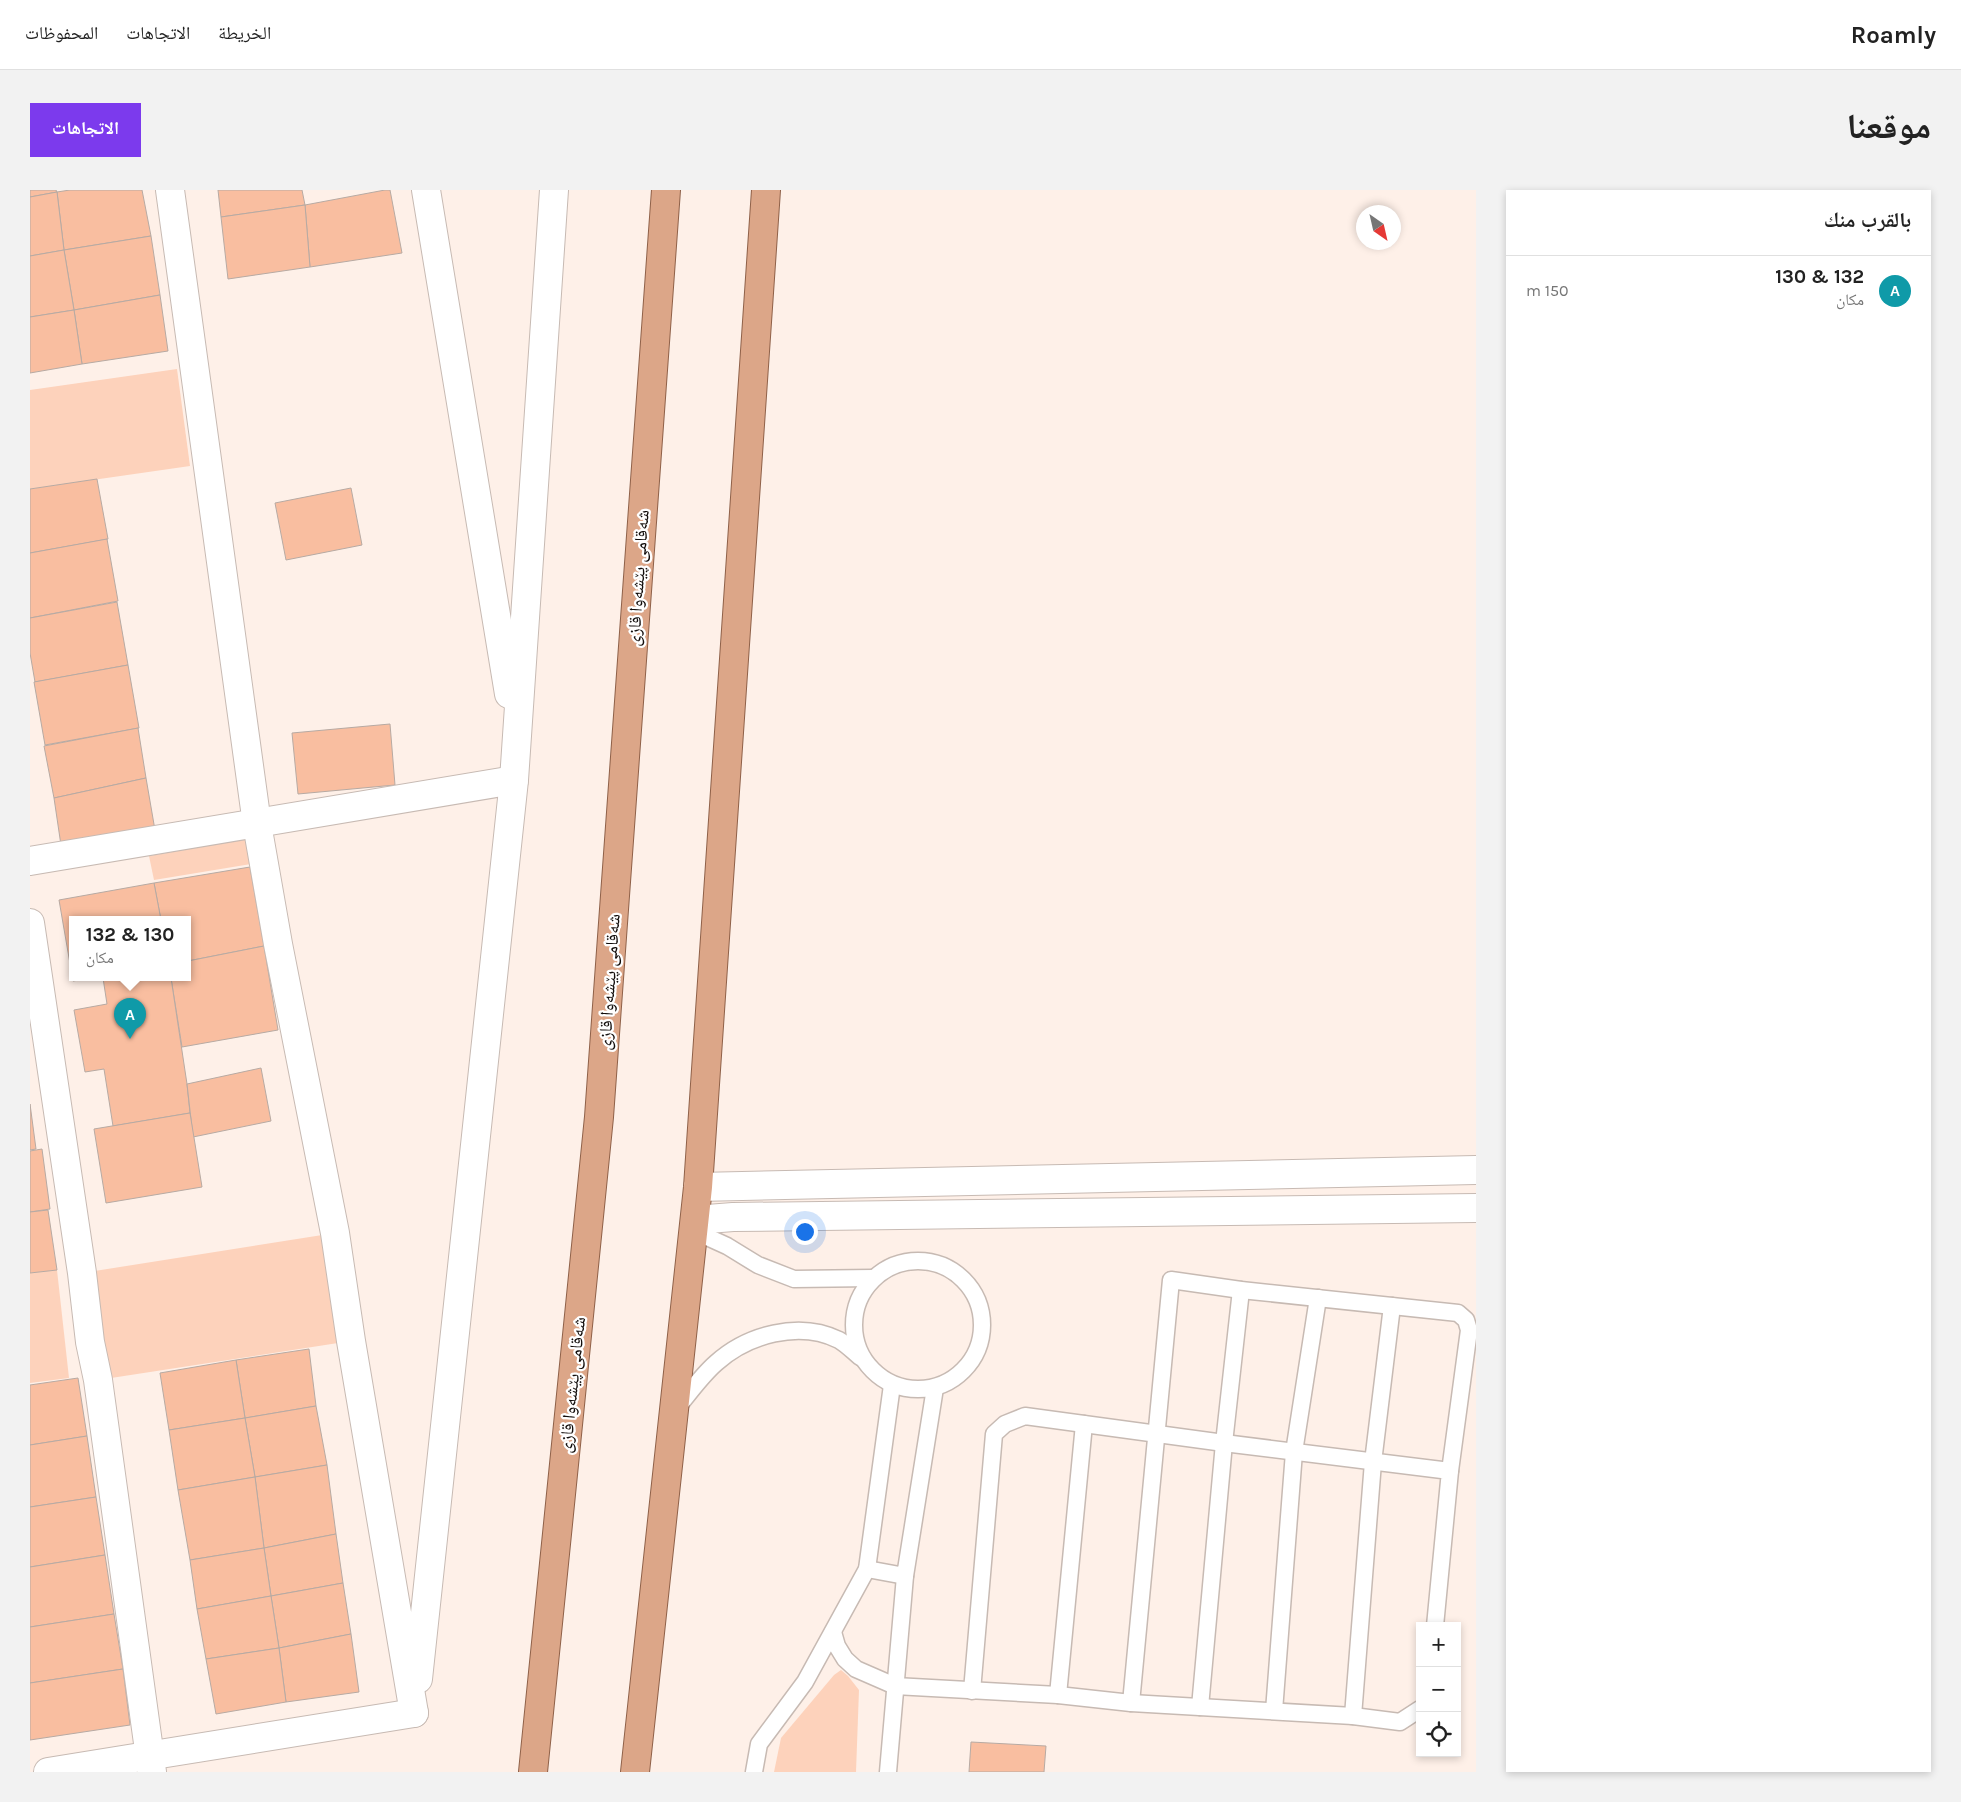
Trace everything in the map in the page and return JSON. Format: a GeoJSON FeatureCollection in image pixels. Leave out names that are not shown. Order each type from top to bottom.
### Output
{"type":"FeatureCollection","features":[{"type":"Feature","properties":{"kind":"highway","name":"شەقامی پێشەوا قازی"},"geometry":{"type":"LineString","coordinates":[[532,1772],[599,1117],[666,190]]}},
{"type":"Feature","properties":{"kind":"highway"},"geometry":{"type":"LineString","coordinates":[[635,1772],[698,1187],[766,190]]}},
{"type":"Feature","properties":{"kind":"street"},"geometry":{"type":"LineString","coordinates":[[170,190],[257,824],[278,944],[335,1233],[351,1341],[414,1713]]}},
{"type":"Feature","properties":{"kind":"street"},"geometry":{"type":"LineString","coordinates":[[426,190],[517,741]]}},
{"type":"Feature","properties":{"kind":"street"},"geometry":{"type":"LineString","coordinates":[[414,1713],[514,780],[554,190]]}},
{"type":"Feature","properties":{"kind":"street"},"geometry":{"type":"LineString","coordinates":[[30,861],[514,780]]}},
{"type":"Feature","properties":{"kind":"street"},"geometry":{"type":"LineString","coordinates":[[30,923],[82,1273],[90,1342],[98,1380],[151,1764]]}},
{"type":"Feature","properties":{"kind":"street"},"geometry":{"type":"LineString","coordinates":[[698,1187],[1476,1170]]}},
{"type":"Feature","properties":{"kind":"street"},"geometry":{"type":"LineString","coordinates":[[694,1225],[733,1217],[1476,1208]]}},
{"type":"Feature","properties":{"kind":"street"},"geometry":{"type":"LineString","coordinates":[[48,1772],[151,1764],[414,1713]]}},
{"type":"Feature","properties":{"kind":"lane"},"geometry":{"type":"LineString","coordinates":[[694,1225],[758,1265],[794,1279],[873,1278]]}},
{"type":"Feature","properties":{"kind":"lane"},"geometry":{"type":"LineString","coordinates":[[674,1412],[716,1363],[746,1342],[776,1333],[810,1332],[838,1340],[860,1356],[892,1385],[913,1390],[934,1388],[954,1379],[969,1364],[979,1345],[983,1324],[979,1303],[968,1284],[953,1270],[933,1262],[911,1260],[891,1266],[873,1278],[860,1295],[853,1315],[853,1336],[860,1356]]}},
{"type":"Feature","properties":{"kind":"lane"},"geometry":{"type":"LineString","coordinates":[[1131,1703],[1170,1280],[1241,1290],[1458,1313],[1466,1320],[1470,1330],[1450,1471],[1435,1622]]}},
{"type":"Feature","properties":{"kind":"lane"},"geometry":{"type":"LineString","coordinates":[[1200,1707],[1224,1443],[1241,1290]]}},
{"type":"Feature","properties":{"kind":"lane"},"geometry":{"type":"LineString","coordinates":[[1274,1711],[1294,1452],[1318,1298]]}},
{"type":"Feature","properties":{"kind":"lane"},"geometry":{"type":"LineString","coordinates":[[1353,1716],[1373,1462],[1392,1306]]}},
{"type":"Feature","properties":{"kind":"lane"},"geometry":{"type":"LineString","coordinates":[[754,1772],[759,1744],[805,1682],[867,1569],[892,1385]]}},
{"type":"Feature","properties":{"kind":"lane"},"geometry":{"type":"LineString","coordinates":[[888,1772],[905,1576],[934,1388]]}},
{"type":"Feature","properties":{"kind":"lane"},"geometry":{"type":"LineString","coordinates":[[972,1692],[994,1434],[1005,1424],[1025,1416],[1450,1471]]}},
{"type":"Feature","properties":{"kind":"lane"},"geometry":{"type":"LineString","coordinates":[[1058,1695],[1084,1424]]}},
{"type":"Feature","properties":{"kind":"lane"},"geometry":{"type":"LineString","coordinates":[[867,1569],[905,1576]]}},
{"type":"Feature","properties":{"kind":"lane"},"geometry":{"type":"LineString","coordinates":[[833,1632],[837,1646],[845,1659],[856,1668],[895,1686],[972,1692],[1058,1695],[1131,1703],[1353,1716],[1400,1722],[1416,1712]]}},
{"type":"Feature","properties":{"kind":"shaded area"},"geometry":{"type":"Polygon","coordinates":[[[177,369],[190,466],[30,489],[30,390],[177,369]]]}},
{"type":"Feature","properties":{"kind":"shaded area"},"geometry":{"type":"Polygon","coordinates":[[[258,837],[251,864],[154,880],[149,856],[258,837]]]}},
{"type":"Feature","properties":{"kind":"shaded area"},"geometry":{"type":"Polygon","coordinates":[[[335,1233],[351,1341],[98,1380],[82,1273],[335,1233]]]}},
{"type":"Feature","properties":{"kind":"shaded area"},"geometry":{"type":"Polygon","coordinates":[[[57,1270],[69,1378],[30,1383],[30,1273],[57,1270]]]}},
{"type":"Feature","properties":{"kind":"shaded area"},"geometry":{"type":"Polygon","coordinates":[[[841,1670],[859,1690],[856,1772],[774,1772],[781,1738],[834,1675],[841,1670]]]}},
{"type":"Feature","properties":{"kind":"building"},"geometry":{"type":"Polygon","coordinates":[[[30,190],[56,190],[57,192],[30,197],[30,190]]]}},
{"type":"Feature","properties":{"kind":"building"},"geometry":{"type":"Polygon","coordinates":[[[70,190],[142,190],[151,236],[64,250],[57,192],[70,190]]]}},
{"type":"Feature","properties":{"kind":"building"},"geometry":{"type":"Polygon","coordinates":[[[218,190],[302,190],[305,205],[221,217],[218,190]]]}},
{"type":"Feature","properties":{"kind":"building"},"geometry":{"type":"Polygon","coordinates":[[[390,190],[402,253],[310,267],[305,205],[390,190]]]}},
{"type":"Feature","properties":{"kind":"building"},"geometry":{"type":"Polygon","coordinates":[[[57,192],[64,250],[30,256],[30,197],[57,192]]]}},
{"type":"Feature","properties":{"kind":"building"},"geometry":{"type":"Polygon","coordinates":[[[305,205],[310,267],[228,279],[221,217],[305,205]]]}},
{"type":"Feature","properties":{"kind":"building"},"geometry":{"type":"Polygon","coordinates":[[[151,236],[160,295],[74,310],[64,250],[151,236]]]}},
{"type":"Feature","properties":{"kind":"building"},"geometry":{"type":"Polygon","coordinates":[[[64,250],[74,310],[30,317],[30,256],[64,250]]]}},
{"type":"Feature","properties":{"kind":"building"},"geometry":{"type":"Polygon","coordinates":[[[160,295],[168,351],[82,364],[74,310],[160,295]]]}},
{"type":"Feature","properties":{"kind":"building"},"geometry":{"type":"Polygon","coordinates":[[[74,310],[82,364],[30,373],[30,317],[74,310]]]}},
{"type":"Feature","properties":{"kind":"building"},"geometry":{"type":"Polygon","coordinates":[[[97,479],[108,539],[30,553],[30,489],[97,479]]]}},
{"type":"Feature","properties":{"kind":"building"},"geometry":{"type":"Polygon","coordinates":[[[351,488],[362,545],[286,560],[275,503],[351,488]]]}},
{"type":"Feature","properties":{"kind":"building"},"geometry":{"type":"Polygon","coordinates":[[[107,539],[118,601],[30,618],[30,553],[107,539]]]}},
{"type":"Feature","properties":{"kind":"building"},"geometry":{"type":"Polygon","coordinates":[[[117,602],[128,665],[35,682],[30,653],[30,618],[117,602]]]}},
{"type":"Feature","properties":{"kind":"building"},"geometry":{"type":"Polygon","coordinates":[[[128,665],[139,728],[45,745],[34,682],[128,665]]]}},
{"type":"Feature","properties":{"kind":"building"},"geometry":{"type":"Polygon","coordinates":[[[390,724],[395,785],[298,794],[292,733],[390,724]]]}},
{"type":"Feature","properties":{"kind":"building"},"geometry":{"type":"Polygon","coordinates":[[[138,728],[146,778],[54,798],[44,746],[138,728]]]}},
{"type":"Feature","properties":{"kind":"building"},"geometry":{"type":"Polygon","coordinates":[[[146,778],[156,836],[62,852],[54,798],[146,778]]]}},
{"type":"Feature","properties":{"kind":"building"},"geometry":{"type":"Polygon","coordinates":[[[250,867],[264,946],[191,960],[191,916],[160,916],[154,883],[250,867]]]}},
{"type":"Feature","properties":{"kind":"building"},"geometry":{"type":"Polygon","coordinates":[[[154,883],[160,916],[69,916],[69,958],[59,900],[154,883]]]}},
{"type":"Feature","properties":{"kind":"building"},"geometry":{"type":"Polygon","coordinates":[[[264,946],[278,1030],[182,1047],[171,981],[191,981],[191,960],[264,946]]]}},
{"type":"Feature","properties":{"kind":"building"},"geometry":{"type":"Polygon","coordinates":[[[103,981],[171,981],[190,1113],[113,1126],[104,1069],[85,1072],[74,1010],[107,1004],[103,981]]]}},
{"type":"Feature","properties":{"kind":"building"},"geometry":{"type":"Polygon","coordinates":[[[261,1068],[271,1121],[193,1137],[187,1084],[261,1068]]]}},
{"type":"Feature","properties":{"kind":"building"},"geometry":{"type":"Polygon","coordinates":[[[30,1104],[36,1149],[30,1150],[30,1104]]]}},
{"type":"Feature","properties":{"kind":"building"},"geometry":{"type":"Polygon","coordinates":[[[190,1113],[202,1187],[106,1203],[94,1129],[190,1113]]]}},
{"type":"Feature","properties":{"kind":"building"},"geometry":{"type":"Polygon","coordinates":[[[42,1149],[50,1209],[30,1212],[30,1151],[42,1149]]]}},
{"type":"Feature","properties":{"kind":"building"},"geometry":{"type":"Polygon","coordinates":[[[48,1210],[57,1270],[30,1273],[30,1212],[48,1210]]]}},
{"type":"Feature","properties":{"kind":"building"},"geometry":{"type":"Polygon","coordinates":[[[309,1349],[316,1406],[245,1418],[236,1360],[309,1349]]]}},
{"type":"Feature","properties":{"kind":"building"},"geometry":{"type":"Polygon","coordinates":[[[236,1360],[245,1418],[169,1430],[160,1373],[236,1360]]]}},
{"type":"Feature","properties":{"kind":"building"},"geometry":{"type":"Polygon","coordinates":[[[78,1378],[87,1436],[30,1445],[30,1385],[78,1378]]]}},
{"type":"Feature","properties":{"kind":"building"},"geometry":{"type":"Polygon","coordinates":[[[316,1406],[327,1465],[255,1477],[245,1418],[316,1406]]]}},
{"type":"Feature","properties":{"kind":"building"},"geometry":{"type":"Polygon","coordinates":[[[245,1418],[255,1477],[178,1490],[169,1430],[245,1418]]]}},
{"type":"Feature","properties":{"kind":"building"},"geometry":{"type":"Polygon","coordinates":[[[87,1436],[96,1497],[30,1507],[30,1445],[87,1436]]]}},
{"type":"Feature","properties":{"kind":"building"},"geometry":{"type":"Polygon","coordinates":[[[327,1465],[336,1534],[264,1548],[255,1477],[327,1465]]]}},
{"type":"Feature","properties":{"kind":"building"},"geometry":{"type":"Polygon","coordinates":[[[255,1477],[264,1548],[190,1560],[178,1490],[255,1477]]]}},
{"type":"Feature","properties":{"kind":"building"},"geometry":{"type":"Polygon","coordinates":[[[96,1497],[105,1555],[30,1567],[30,1507],[96,1497]]]}},
{"type":"Feature","properties":{"kind":"building"},"geometry":{"type":"Polygon","coordinates":[[[336,1534],[343,1583],[271,1596],[264,1548],[336,1534]]]}},
{"type":"Feature","properties":{"kind":"building"},"geometry":{"type":"Polygon","coordinates":[[[264,1548],[271,1596],[197,1609],[190,1560],[264,1548]]]}},
{"type":"Feature","properties":{"kind":"building"},"geometry":{"type":"Polygon","coordinates":[[[105,1555],[114,1614],[30,1627],[30,1567],[105,1555]]]}},
{"type":"Feature","properties":{"kind":"building"},"geometry":{"type":"Polygon","coordinates":[[[343,1583],[351,1634],[279,1648],[271,1596],[343,1583]]]}},
{"type":"Feature","properties":{"kind":"building"},"geometry":{"type":"Polygon","coordinates":[[[271,1596],[279,1648],[206,1659],[197,1609],[271,1596]]]}},
{"type":"Feature","properties":{"kind":"building"},"geometry":{"type":"Polygon","coordinates":[[[114,1614],[123,1669],[30,1683],[30,1627],[114,1614]]]}},
{"type":"Feature","properties":{"kind":"building"},"geometry":{"type":"Polygon","coordinates":[[[351,1634],[359,1692],[286,1702],[279,1648],[351,1634]]]}},
{"type":"Feature","properties":{"kind":"building"},"geometry":{"type":"Polygon","coordinates":[[[279,1648],[286,1702],[216,1714],[206,1659],[279,1648]]]}},
{"type":"Feature","properties":{"kind":"building"},"geometry":{"type":"Polygon","coordinates":[[[123,1669],[130,1725],[30,1740],[30,1683],[123,1669]]]}},
{"type":"Feature","properties":{"kind":"building"},"geometry":{"type":"Polygon","coordinates":[[[971,1742],[1046,1746],[1044,1772],[969,1772],[971,1742]]]}},
{"type":"Feature","properties":{"kind":"place","name":"132 & 130"},"geometry":{"type":"Point","coordinates":[130,1039]}}]}
